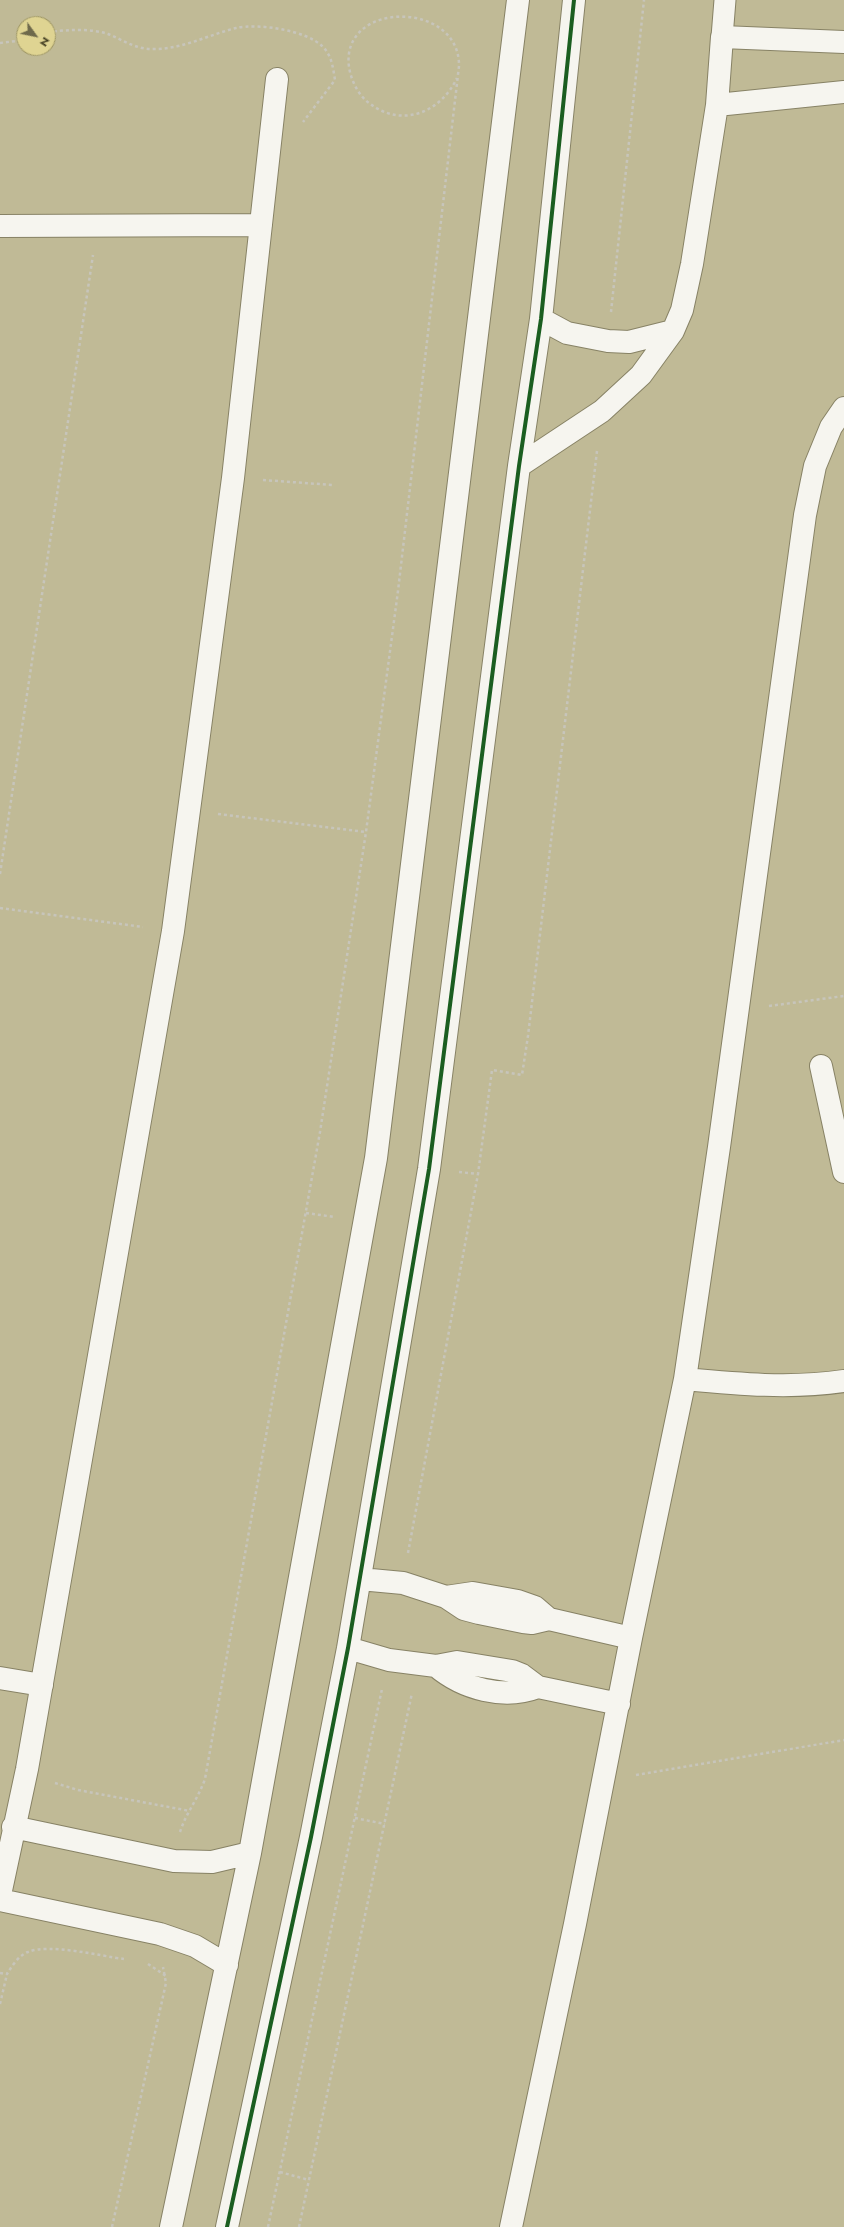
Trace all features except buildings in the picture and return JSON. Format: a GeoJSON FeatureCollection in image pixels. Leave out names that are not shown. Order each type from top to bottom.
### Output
{"type":"FeatureCollection","features":[{"type":"Feature","properties":{"kind":"street"},"geometry":{"type":"LineString","coordinates":[[171,2227],[250,1853],[376,1158],[518,0]]}},
{"type":"Feature","properties":{"kind":"street"},"geometry":{"type":"LineString","coordinates":[[227,2227],[303,1876],[348,1648],[429,1169],[519,466],[541,319],[574,0]]}},
{"type":"Feature","properties":{"kind":"street"},"geometry":{"type":"LineString","coordinates":[[519,466],[602,411],[641,375],[673,331],[682,310],[692,264],[718,105],[722,37],[844,42]]}},
{"type":"Feature","properties":{"kind":"street"},"geometry":{"type":"LineString","coordinates":[[0,1895],[42,1685],[173,931],[233,478],[277,79]]}},
{"type":"Feature","properties":{"kind":"street"},"geometry":{"type":"LineString","coordinates":[[718,105],[844,92]]}},
{"type":"Feature","properties":{"kind":"street"},"geometry":{"type":"LineString","coordinates":[[0,226],[261,225]]}},
{"type":"Feature","properties":{"kind":"street"},"geometry":{"type":"LineString","coordinates":[[541,319],[567,333],[608,341],[629,342],[673,331]]}},
{"type":"Feature","properties":{"kind":"street"},"geometry":{"type":"LineString","coordinates":[[511,2227],[604,1780],[631,1638],[685,1379],[805,515],[815,466],[831,428],[844,408]]}},
{"type":"Feature","properties":{"kind":"street"},"geometry":{"type":"LineString","coordinates":[[821,1066],[844,1172]]}},
{"type":"Feature","properties":{"kind":"street"},"geometry":{"type":"LineString","coordinates":[[685,1379],[735,1384],[786,1386],[844,1381]]}},
{"type":"Feature","properties":{"kind":"street"},"geometry":{"type":"LineString","coordinates":[[360,1579],[402,1583],[446,1597],[473,1593],[518,1601],[535,1608],[549,1618],[631,1638]]}},
{"type":"Feature","properties":{"kind":"street"},"geometry":{"type":"LineString","coordinates":[[348,1648],[388,1660],[427,1665],[463,1683],[500,1693],[519,1693],[538,1687],[619,1704]]}},
{"type":"Feature","properties":{"kind":"street"},"geometry":{"type":"LineString","coordinates":[[0,1678],[42,1685]]}},
{"type":"Feature","properties":{"kind":"street"},"geometry":{"type":"LineString","coordinates":[[13,1827],[174,1861],[212,1862],[250,1853]]}},
{"type":"Feature","properties":{"kind":"street"},"geometry":{"type":"LineString","coordinates":[[0,1900],[160,1934],[195,1946],[227,1965]]}},
{"type":"Feature","properties":{"kind":"lane"},"geometry":{"type":"LineString","coordinates":[[722,37],[725,0]]}},
{"type":"Feature","properties":{"kind":"path"},"geometry":{"type":"LineString","coordinates":[[608,341],[644,0]]}},
{"type":"Feature","properties":{"kind":"path"},"geometry":{"type":"LineString","coordinates":[[364,23],[354,37],[350,48],[350,72],[360,94],[368,103],[378,110],[390,114],[402,115],[424,112],[445,98],[457,78]]}},
{"type":"Feature","properties":{"kind":"path"},"geometry":{"type":"LineString","coordinates":[[56,32],[97,32],[137,47],[153,50],[173,47],[237,28],[286,30],[306,37],[322,46],[332,60],[335,80],[302,124]]}},
{"type":"Feature","properties":{"kind":"path"},"geometry":{"type":"LineString","coordinates":[[174,1861],[184,1819],[190,1811],[205,1779],[319,1139],[366,832],[398,591],[457,78],[459,54],[454,37]]}},
{"type":"Feature","properties":{"kind":"path"},"geometry":{"type":"LineString","coordinates":[[0,43],[16,41]]}},
{"type":"Feature","properties":{"kind":"path"},"geometry":{"type":"LineString","coordinates":[[0,874],[98,225]]}},
{"type":"Feature","properties":{"kind":"path"},"geometry":{"type":"LineString","coordinates":[[402,1583],[478,1174],[492,1070],[522,1075],[528,1036],[602,411]]}},
{"type":"Feature","properties":{"kind":"path"},"geometry":{"type":"LineString","coordinates":[[233,478],[333,485]]}},
{"type":"Feature","properties":{"kind":"path"},"geometry":{"type":"LineString","coordinates":[[190,810],[366,832]]}},
{"type":"Feature","properties":{"kind":"path"},"geometry":{"type":"LineString","coordinates":[[0,908],[173,931]]}},
{"type":"Feature","properties":{"kind":"path"},"geometry":{"type":"LineString","coordinates":[[737,1011],[844,996]]}},
{"type":"Feature","properties":{"kind":"path"},"geometry":{"type":"LineString","coordinates":[[429,1169],[478,1174]]}},
{"type":"Feature","properties":{"kind":"path"},"geometry":{"type":"LineString","coordinates":[[268,2227],[388,1660]]}},
{"type":"Feature","properties":{"kind":"path"},"geometry":{"type":"LineString","coordinates":[[299,2227],[385,1824],[427,1665]]}},
{"type":"Feature","properties":{"kind":"path"},"geometry":{"type":"LineString","coordinates":[[604,1780],[844,1740]]}},
{"type":"Feature","properties":{"kind":"path"},"geometry":{"type":"LineString","coordinates":[[26,1769],[56,1784],[78,1790],[190,1811]]}},
{"type":"Feature","properties":{"kind":"path"},"geometry":{"type":"LineString","coordinates":[[355,1818],[385,1824]]}},
{"type":"Feature","properties":{"kind":"path"},"geometry":{"type":"LineString","coordinates":[[112,2227],[162,2005],[166,1976],[160,1962],[160,1934]]}},
{"type":"Feature","properties":{"kind":"path"},"geometry":{"type":"LineString","coordinates":[[0,2004],[7,1974],[13,1964],[27,1952],[44,1948],[126,1960]]}},
{"type":"Feature","properties":{"kind":"path"},"geometry":{"type":"LineString","coordinates":[[140,1962],[148,1963],[166,1976]]}},
{"type":"Feature","properties":{"kind":"path"},"geometry":{"type":"LineString","coordinates":[[0,1973],[7,1974]]}},
{"type":"Feature","properties":{"kind":"path"},"geometry":{"type":"LineString","coordinates":[[280,2172],[309,2180]]}},
{"type":"Feature","properties":{"kind":"cycle path"},"geometry":{"type":"LineString","coordinates":[[227,2227],[311,1837],[348,1648],[429,1169],[519,466],[541,319],[574,0]]}}]}
